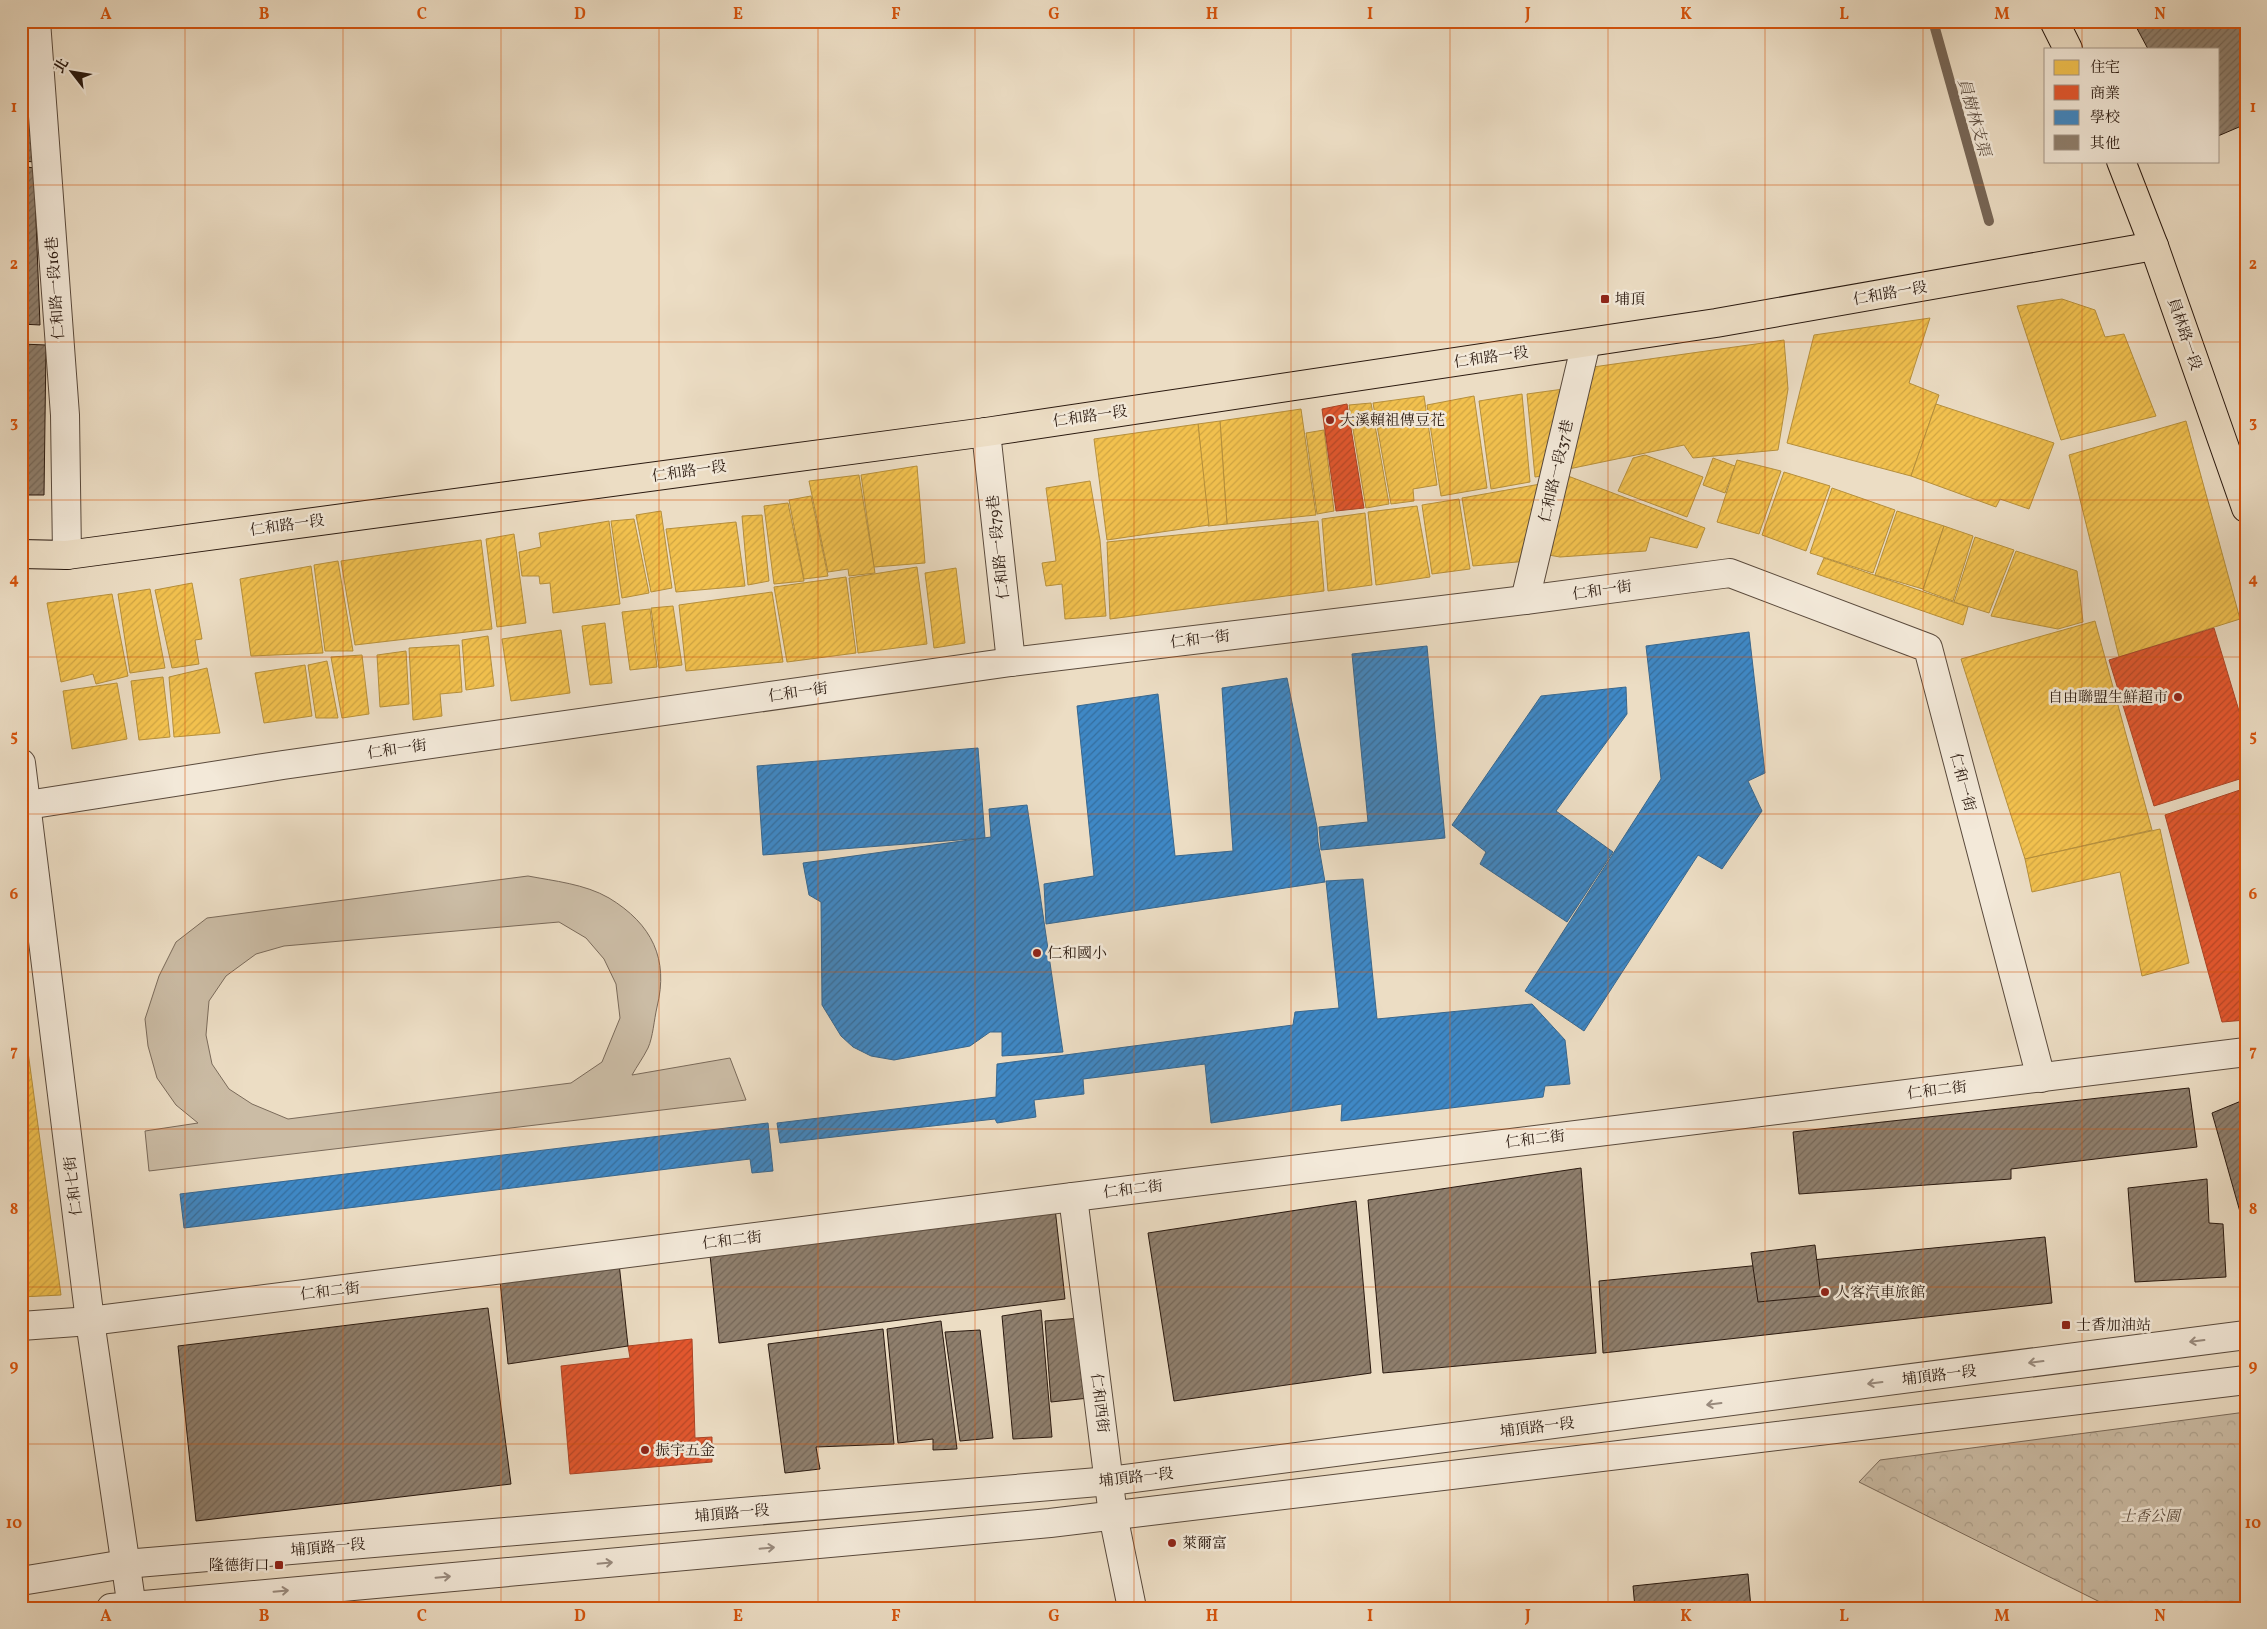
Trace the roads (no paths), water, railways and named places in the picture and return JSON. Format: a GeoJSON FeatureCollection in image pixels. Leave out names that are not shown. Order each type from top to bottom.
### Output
{"type":"FeatureCollection","features":[{"type":"Feature","properties":{"kind":"main road"},"geometry":{"type":"LineString","coordinates":[[2054,21],[2068,48]]}},
{"type":"Feature","properties":{"kind":"main road","name":"員林路一段"},"geometry":{"type":"LineString","coordinates":[[2121,162],[2154,246],[2246,508]]}},
{"type":"Feature","properties":{"kind":"main road","name":"仁和路一段"},"geometry":{"type":"LineString","coordinates":[[21,554],[67,554],[986,432],[1716,323],[2154,246]]}},
{"type":"Feature","properties":{"kind":"street","name":"仁和路一段16巷"},"geometry":{"type":"LineString","coordinates":[[36,21],[65,415],[67,554]]}},
{"type":"Feature","properties":{"kind":"street","name":"仁和路一段37巷"},"geometry":{"type":"LineString","coordinates":[[1525,600],[1586,343]]}},
{"type":"Feature","properties":{"kind":"street","name":"仁和路一段79巷"},"geometry":{"type":"LineString","coordinates":[[986,432],[1011,662]]}},
{"type":"Feature","properties":{"kind":"street","name":"仁和一街"},"geometry":{"type":"LineString","coordinates":[[24,805],[274,766],[1011,662],[1525,600],[1730,573],[1928,648],[2041,1078]]}},
{"type":"Feature","properties":{"kind":"street","name":"仁和七街"},"geometry":{"type":"LineString","coordinates":[[21,763],[24,805],[90,1321],[124,1564],[124,1607]]}},
{"type":"Feature","properties":{"kind":"street","name":"仁和二街"},"geometry":{"type":"LineString","coordinates":[[21,1326],[90,1321],[2246,1052]]}},
{"type":"Feature","properties":{"kind":"street","name":"仁和西街"},"geometry":{"type":"LineString","coordinates":[[1073,1197],[1114,1516],[1132,1608]]}},
{"type":"Feature","properties":{"kind":"street","name":"埔頂路一段"},"geometry":{"type":"LineString","coordinates":[[21,1581],[124,1564],[1110,1481],[2246,1335]]}},
{"type":"Feature","properties":{"kind":"street"},"geometry":{"type":"LineString","coordinates":[[124,1607],[1114,1516],[2246,1380]]}},
{"type":"Feature","properties":{"kind":"waterway","name":"員樹林支渠"},"geometry":{"type":"LineString","coordinates":[[1933,21],[1989,221]]}},
{"type":"Feature","properties":{"kind":"place","name":"埔頂"},"geometry":{"type":"Point","coordinates":[1605,299]}},
{"type":"Feature","properties":{"kind":"place","name":"大溪賴祖傳豆花"},"geometry":{"type":"Point","coordinates":[1330,420]}},
{"type":"Feature","properties":{"kind":"place","name":"自由聯盟生鮮超市"},"geometry":{"type":"Point","coordinates":[2178,697]}},
{"type":"Feature","properties":{"kind":"place","name":"仁和國小"},"geometry":{"type":"Point","coordinates":[1037,953]}},
{"type":"Feature","properties":{"kind":"place","name":"人客汽車旅館"},"geometry":{"type":"Point","coordinates":[1825,1292]}},
{"type":"Feature","properties":{"kind":"place","name":"士香加油站"},"geometry":{"type":"Point","coordinates":[2066,1325]}},
{"type":"Feature","properties":{"kind":"place","name":"振宇五金"},"geometry":{"type":"Point","coordinates":[645,1450]}},
{"type":"Feature","properties":{"kind":"place","name":"萊爾富"},"geometry":{"type":"Point","coordinates":[1172,1543]}},
{"type":"Feature","properties":{"kind":"place","name":"隆德街口"},"geometry":{"type":"Point","coordinates":[279,1565]}},
{"type":"Feature","properties":{"kind":"park label","name":"士香公園"},"geometry":{"type":"Point","coordinates":[2150,1516]}}]}
